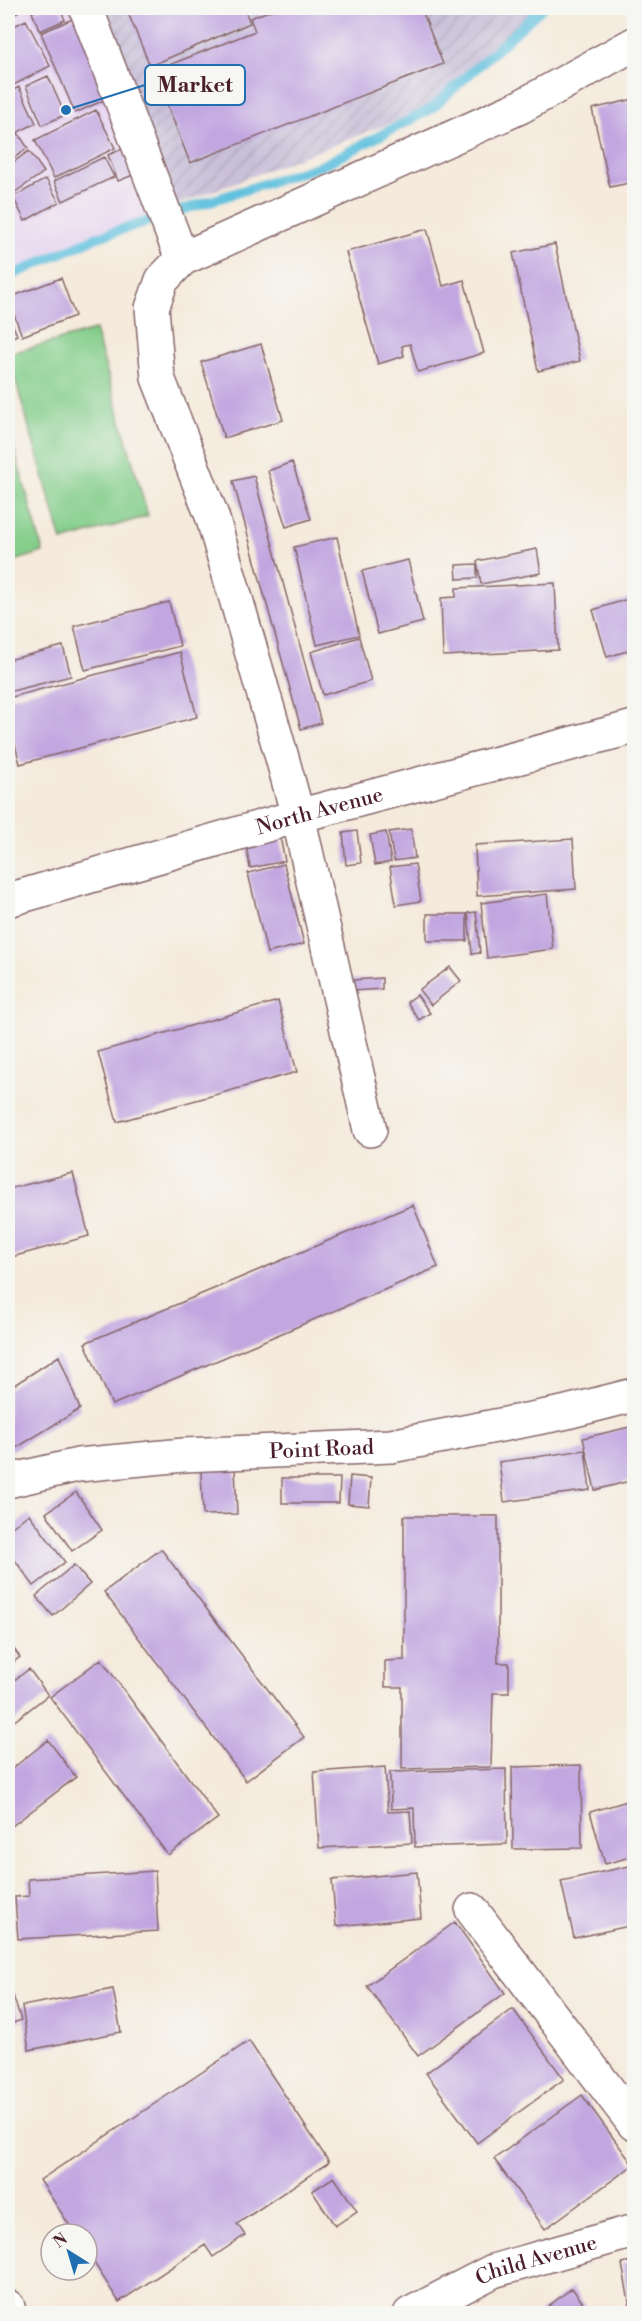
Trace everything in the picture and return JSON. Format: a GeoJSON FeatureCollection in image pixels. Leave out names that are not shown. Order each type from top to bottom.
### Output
{"type":"FeatureCollection","features":[{"type":"Feature","properties":{"kind":"street"},"geometry":{"type":"LineString","coordinates":[[86,8],[177,246],[152,308],[158,378],[212,516],[298,816],[370,1130]]}},
{"type":"Feature","properties":{"kind":"street"},"geometry":{"type":"LineString","coordinates":[[177,246],[520,107],[634,44]]}},
{"type":"Feature","properties":{"kind":"street","name":"North Avenue"},"geometry":{"type":"LineString","coordinates":[[8,900],[298,816],[634,727]]}},
{"type":"Feature","properties":{"kind":"street","name":"Point Road"},"geometry":{"type":"LineString","coordinates":[[8,1481],[78,1465],[184,1455],[392,1446],[563,1413],[634,1395]]}},
{"type":"Feature","properties":{"kind":"street"},"geometry":{"type":"LineString","coordinates":[[472,1910],[634,2124]]}},
{"type":"Feature","properties":{"kind":"street","name":"Child Avenue"},"geometry":{"type":"LineString","coordinates":[[410,2313],[493,2271],[634,2231]]}},
{"type":"Feature","properties":{"kind":"street"},"geometry":{"type":"LineString","coordinates":[[8,2307],[9,2313]]}},
{"type":"Feature","properties":{"kind":"shaded area"},"geometry":{"type":"Polygon","coordinates":[[[8,8],[96,8],[155,213],[8,271],[8,8]]]}},
{"type":"Feature","properties":{"kind":"shaded area"},"geometry":{"type":"Polygon","coordinates":[[[96,8],[539,8],[425,110],[155,213],[96,8]]]}},
{"type":"Feature","properties":{"kind":"green space"},"geometry":{"type":"Polygon","coordinates":[[[95,330],[148,516],[62,541],[8,354],[95,330]]]}},
{"type":"Feature","properties":{"kind":"green space"},"geometry":{"type":"Polygon","coordinates":[[[8,427],[43,552],[8,563],[8,427]]]}},
{"type":"Feature","properties":{"kind":"building"},"geometry":{"type":"Polygon","coordinates":[[[8,8],[22,8],[8,21],[8,8]]]}},
{"type":"Feature","properties":{"kind":"building"},"geometry":{"type":"Polygon","coordinates":[[[43,8],[60,8],[65,20],[40,31],[32,12],[43,8]]]}},
{"type":"Feature","properties":{"kind":"building"},"geometry":{"type":"Polygon","coordinates":[[[126,8],[244,8],[250,23],[150,66],[126,8]]]}},
{"type":"Feature","properties":{"kind":"building"},"geometry":{"type":"Polygon","coordinates":[[[277,8],[421,8],[443,64],[190,163],[154,71],[255,31],[250,18],[277,8]]]}},
{"type":"Feature","properties":{"kind":"building"},"geometry":{"type":"Polygon","coordinates":[[[427,8],[455,8],[429,15],[427,8]]]}},
{"type":"Feature","properties":{"kind":"building"},"geometry":{"type":"Polygon","coordinates":[[[77,17],[111,97],[75,113],[41,33],[77,17]]]}},
{"type":"Feature","properties":{"kind":"building"},"geometry":{"type":"Polygon","coordinates":[[[26,20],[50,66],[10,87],[8,82],[8,29],[26,20]]]}},
{"type":"Feature","properties":{"kind":"building"},"geometry":{"type":"Polygon","coordinates":[[[48,76],[65,115],[42,125],[26,86],[48,76]]]}},
{"type":"Feature","properties":{"kind":"building"},"geometry":{"type":"Polygon","coordinates":[[[19,87],[36,123],[9,137],[9,139],[18,133],[28,148],[8,162],[8,93],[19,87]]]}},
{"type":"Feature","properties":{"kind":"building"},"geometry":{"type":"Polygon","coordinates":[[[634,99],[634,182],[610,187],[592,109],[634,99]]]}},
{"type":"Feature","properties":{"kind":"building"},"geometry":{"type":"Polygon","coordinates":[[[96,110],[115,148],[54,178],[35,140],[96,110]]]}},
{"type":"Feature","properties":{"kind":"building"},"geometry":{"type":"Polygon","coordinates":[[[127,147],[138,173],[118,181],[108,155],[127,147]]]}},
{"type":"Feature","properties":{"kind":"building"},"geometry":{"type":"Polygon","coordinates":[[[29,151],[44,172],[11,195],[8,190],[8,166],[29,151]]]}},
{"type":"Feature","properties":{"kind":"building"},"geometry":{"type":"Polygon","coordinates":[[[104,157],[114,177],[63,201],[54,181],[104,157]]]}},
{"type":"Feature","properties":{"kind":"building"},"geometry":{"type":"Polygon","coordinates":[[[46,179],[59,202],[25,221],[13,197],[46,179]]]}},
{"type":"Feature","properties":{"kind":"building"},"geometry":{"type":"Polygon","coordinates":[[[427,229],[443,286],[464,280],[484,353],[418,372],[410,344],[402,346],[404,356],[378,364],[346,252],[427,229]]]}},
{"type":"Feature","properties":{"kind":"building"},"geometry":{"type":"Polygon","coordinates":[[[555,244],[580,361],[538,371],[513,253],[555,244]]]}},
{"type":"Feature","properties":{"kind":"building"},"geometry":{"type":"Polygon","coordinates":[[[61,278],[75,316],[22,336],[8,298],[61,278]]]}},
{"type":"Feature","properties":{"kind":"building"},"geometry":{"type":"Polygon","coordinates":[[[8,314],[17,335],[8,339],[8,314]]]}},
{"type":"Feature","properties":{"kind":"building"},"geometry":{"type":"Polygon","coordinates":[[[261,344],[283,420],[224,438],[201,362],[261,344]]]}},
{"type":"Feature","properties":{"kind":"building"},"geometry":{"type":"Polygon","coordinates":[[[292,462],[311,519],[286,527],[268,471],[292,462]]]}},
{"type":"Feature","properties":{"kind":"building"},"geometry":{"type":"Polygon","coordinates":[[[254,476],[321,723],[301,729],[233,481],[254,476]]]}},
{"type":"Feature","properties":{"kind":"building"},"geometry":{"type":"Polygon","coordinates":[[[337,537],[359,635],[317,645],[294,547],[337,537]]]}},
{"type":"Feature","properties":{"kind":"building"},"geometry":{"type":"Polygon","coordinates":[[[537,549],[541,573],[481,584],[477,561],[537,549]]]}},
{"type":"Feature","properties":{"kind":"building"},"geometry":{"type":"Polygon","coordinates":[[[408,560],[423,622],[378,634],[362,571],[408,560]]]}},
{"type":"Feature","properties":{"kind":"building"},"geometry":{"type":"Polygon","coordinates":[[[477,564],[477,578],[457,579],[456,565],[477,564]]]}},
{"type":"Feature","properties":{"kind":"building"},"geometry":{"type":"Polygon","coordinates":[[[555,583],[558,650],[443,656],[441,598],[456,597],[456,588],[555,583]]]}},
{"type":"Feature","properties":{"kind":"building"},"geometry":{"type":"Polygon","coordinates":[[[634,597],[634,649],[607,657],[593,610],[634,597]]]}},
{"type":"Feature","properties":{"kind":"building"},"geometry":{"type":"Polygon","coordinates":[[[169,602],[180,646],[85,670],[74,626],[169,602]]]}},
{"type":"Feature","properties":{"kind":"building"},"geometry":{"type":"Polygon","coordinates":[[[359,637],[371,681],[323,695],[311,652],[359,637]]]}},
{"type":"Feature","properties":{"kind":"building"},"geometry":{"type":"Polygon","coordinates":[[[63,646],[71,676],[8,692],[8,660],[63,646]]]}},
{"type":"Feature","properties":{"kind":"building"},"geometry":{"type":"Polygon","coordinates":[[[180,652],[197,717],[20,764],[8,717],[8,698],[180,652]]]}},
{"type":"Feature","properties":{"kind":"building"},"geometry":{"type":"Polygon","coordinates":[[[411,829],[415,858],[394,861],[389,832],[411,829]]]}},
{"type":"Feature","properties":{"kind":"building"},"geometry":{"type":"Polygon","coordinates":[[[357,831],[361,863],[346,865],[343,833],[357,831]]]}},
{"type":"Feature","properties":{"kind":"building"},"geometry":{"type":"Polygon","coordinates":[[[386,832],[391,862],[375,865],[370,835],[386,832]]]}},
{"type":"Feature","properties":{"kind":"building"},"geometry":{"type":"Polygon","coordinates":[[[280,837],[285,861],[250,868],[246,845],[280,837]]]}},
{"type":"Feature","properties":{"kind":"building"},"geometry":{"type":"Polygon","coordinates":[[[573,839],[576,889],[477,896],[475,845],[573,839]]]}},
{"type":"Feature","properties":{"kind":"building"},"geometry":{"type":"Polygon","coordinates":[[[284,864],[304,944],[267,953],[248,873],[284,864]]]}},
{"type":"Feature","properties":{"kind":"building"},"geometry":{"type":"Polygon","coordinates":[[[415,864],[421,901],[396,905],[390,867],[415,864]]]}},
{"type":"Feature","properties":{"kind":"building"},"geometry":{"type":"Polygon","coordinates":[[[547,894],[553,949],[487,958],[481,903],[547,894]]]}},
{"type":"Feature","properties":{"kind":"building"},"geometry":{"type":"Polygon","coordinates":[[[476,912],[480,953],[472,954],[468,913],[476,912]]]}},
{"type":"Feature","properties":{"kind":"building"},"geometry":{"type":"Polygon","coordinates":[[[427,914],[467,914],[467,941],[427,941],[427,914]]]}},
{"type":"Feature","properties":{"kind":"building"},"geometry":{"type":"Polygon","coordinates":[[[450,967],[461,981],[431,1005],[419,990],[450,967]]]}},
{"type":"Feature","properties":{"kind":"building"},"geometry":{"type":"Polygon","coordinates":[[[382,978],[382,989],[353,991],[353,980],[382,978]]]}},
{"type":"Feature","properties":{"kind":"building"},"geometry":{"type":"Polygon","coordinates":[[[417,995],[430,1013],[419,1020],[407,1002],[417,995]]]}},
{"type":"Feature","properties":{"kind":"building"},"geometry":{"type":"Polygon","coordinates":[[[278,1001],[297,1072],[117,1122],[98,1052],[278,1001]]]}},
{"type":"Feature","properties":{"kind":"building"},"geometry":{"type":"Polygon","coordinates":[[[73,1173],[89,1236],[8,1258],[8,1189],[73,1173]]]}},
{"type":"Feature","properties":{"kind":"building"},"geometry":{"type":"Polygon","coordinates":[[[413,1205],[438,1267],[112,1405],[85,1343],[413,1205]]]}},
{"type":"Feature","properties":{"kind":"building"},"geometry":{"type":"Polygon","coordinates":[[[59,1356],[80,1409],[8,1453],[8,1389],[59,1356]]]}},
{"type":"Feature","properties":{"kind":"building"},"geometry":{"type":"Polygon","coordinates":[[[634,1426],[634,1480],[595,1490],[583,1438],[634,1426]]]}},
{"type":"Feature","properties":{"kind":"building"},"geometry":{"type":"Polygon","coordinates":[[[585,1450],[590,1490],[504,1502],[499,1462],[585,1450]]]}},
{"type":"Feature","properties":{"kind":"building"},"geometry":{"type":"Polygon","coordinates":[[[235,1468],[237,1514],[203,1515],[201,1470],[235,1468]]]}},
{"type":"Feature","properties":{"kind":"building"},"geometry":{"type":"Polygon","coordinates":[[[350,1476],[371,1478],[369,1506],[348,1504],[350,1476]]]}},
{"type":"Feature","properties":{"kind":"building"},"geometry":{"type":"Polygon","coordinates":[[[282,1478],[340,1478],[339,1503],[282,1503],[282,1478]]]}},
{"type":"Feature","properties":{"kind":"building"},"geometry":{"type":"Polygon","coordinates":[[[76,1492],[102,1530],[72,1551],[46,1513],[76,1492]]]}},
{"type":"Feature","properties":{"kind":"building"},"geometry":{"type":"Polygon","coordinates":[[[29,1514],[65,1562],[34,1586],[8,1551],[8,1530],[29,1514]]]}},
{"type":"Feature","properties":{"kind":"building"},"geometry":{"type":"Polygon","coordinates":[[[404,1516],[498,1516],[498,1663],[509,1663],[509,1693],[493,1693],[491,1767],[402,1769],[402,1687],[385,1687],[385,1661],[404,1660],[404,1516]]]}},
{"type":"Feature","properties":{"kind":"building"},"geometry":{"type":"Polygon","coordinates":[[[161,1549],[304,1737],[246,1781],[104,1592],[161,1549]]]}},
{"type":"Feature","properties":{"kind":"building"},"geometry":{"type":"Polygon","coordinates":[[[74,1565],[90,1584],[53,1616],[36,1596],[74,1565]]]}},
{"type":"Feature","properties":{"kind":"building"},"geometry":{"type":"Polygon","coordinates":[[[8,1641],[20,1657],[8,1666],[8,1641]]]}},
{"type":"Feature","properties":{"kind":"building"},"geometry":{"type":"Polygon","coordinates":[[[101,1659],[218,1818],[168,1855],[50,1697],[101,1659]]]}},
{"type":"Feature","properties":{"kind":"building"},"geometry":{"type":"Polygon","coordinates":[[[29,1669],[48,1695],[8,1726],[8,1685],[29,1669]]]}},
{"type":"Feature","properties":{"kind":"building"},"geometry":{"type":"Polygon","coordinates":[[[48,1740],[76,1777],[8,1829],[8,1772],[48,1740]]]}},
{"type":"Feature","properties":{"kind":"building"},"geometry":{"type":"Polygon","coordinates":[[[581,1765],[582,1848],[513,1849],[512,1767],[581,1765]]]}},
{"type":"Feature","properties":{"kind":"building"},"geometry":{"type":"Polygon","coordinates":[[[385,1767],[388,1812],[410,1811],[412,1843],[319,1848],[314,1772],[385,1767]]]}},
{"type":"Feature","properties":{"kind":"building"},"geometry":{"type":"Polygon","coordinates":[[[506,1769],[507,1844],[415,1847],[414,1808],[391,1809],[390,1772],[506,1769]]]}},
{"type":"Feature","properties":{"kind":"building"},"geometry":{"type":"Polygon","coordinates":[[[634,1799],[634,1856],[605,1864],[590,1812],[634,1799]]]}},
{"type":"Feature","properties":{"kind":"building"},"geometry":{"type":"Polygon","coordinates":[[[634,1865],[634,1925],[574,1938],[561,1881],[634,1865]]]}},
{"type":"Feature","properties":{"kind":"building"},"geometry":{"type":"Polygon","coordinates":[[[155,1871],[158,1931],[18,1939],[15,1897],[29,1896],[28,1879],[155,1871]]]}},
{"type":"Feature","properties":{"kind":"building"},"geometry":{"type":"Polygon","coordinates":[[[417,1872],[421,1918],[336,1926],[332,1880],[417,1872]]]}},
{"type":"Feature","properties":{"kind":"building"},"geometry":{"type":"Polygon","coordinates":[[[455,1922],[505,1993],[418,2056],[367,1986],[455,1922]]]}},
{"type":"Feature","properties":{"kind":"building"},"geometry":{"type":"Polygon","coordinates":[[[8,1980],[21,2020],[8,2025],[8,1980]]]}},
{"type":"Feature","properties":{"kind":"building"},"geometry":{"type":"Polygon","coordinates":[[[113,1989],[121,2032],[29,2050],[22,2006],[113,1989]]]}},
{"type":"Feature","properties":{"kind":"building"},"geometry":{"type":"Polygon","coordinates":[[[513,2009],[564,2079],[477,2143],[426,2073],[513,2009]]]}},
{"type":"Feature","properties":{"kind":"building"},"geometry":{"type":"Polygon","coordinates":[[[249,2041],[329,2162],[237,2224],[245,2235],[213,2257],[205,2245],[119,2302],[99,2271],[99,2222],[67,2222],[40,2180],[249,2041]]]}},
{"type":"Feature","properties":{"kind":"building"},"geometry":{"type":"Polygon","coordinates":[[[582,2095],[633,2165],[545,2229],[494,2159],[582,2095]]]}},
{"type":"Feature","properties":{"kind":"building"},"geometry":{"type":"Polygon","coordinates":[[[334,2177],[357,2211],[335,2226],[312,2191],[334,2177]]]}},
{"type":"Feature","properties":{"kind":"building"},"geometry":{"type":"Polygon","coordinates":[[[634,2261],[634,2306],[630,2307],[622,2264],[634,2261]]]}},
{"type":"Feature","properties":{"kind":"building"},"geometry":{"type":"Polygon","coordinates":[[[572,2288],[591,2314],[538,2314],[572,2288]]]}},
{"type":"Feature","properties":{"kind":"waterway"},"geometry":{"type":"LineString","coordinates":[[8,277],[95,238],[323,165],[431,109],[542,8]]}},
{"type":"Feature","properties":{"kind":"place","name":"Market"},"geometry":{"type":"Point","coordinates":[66,110]}}]}
